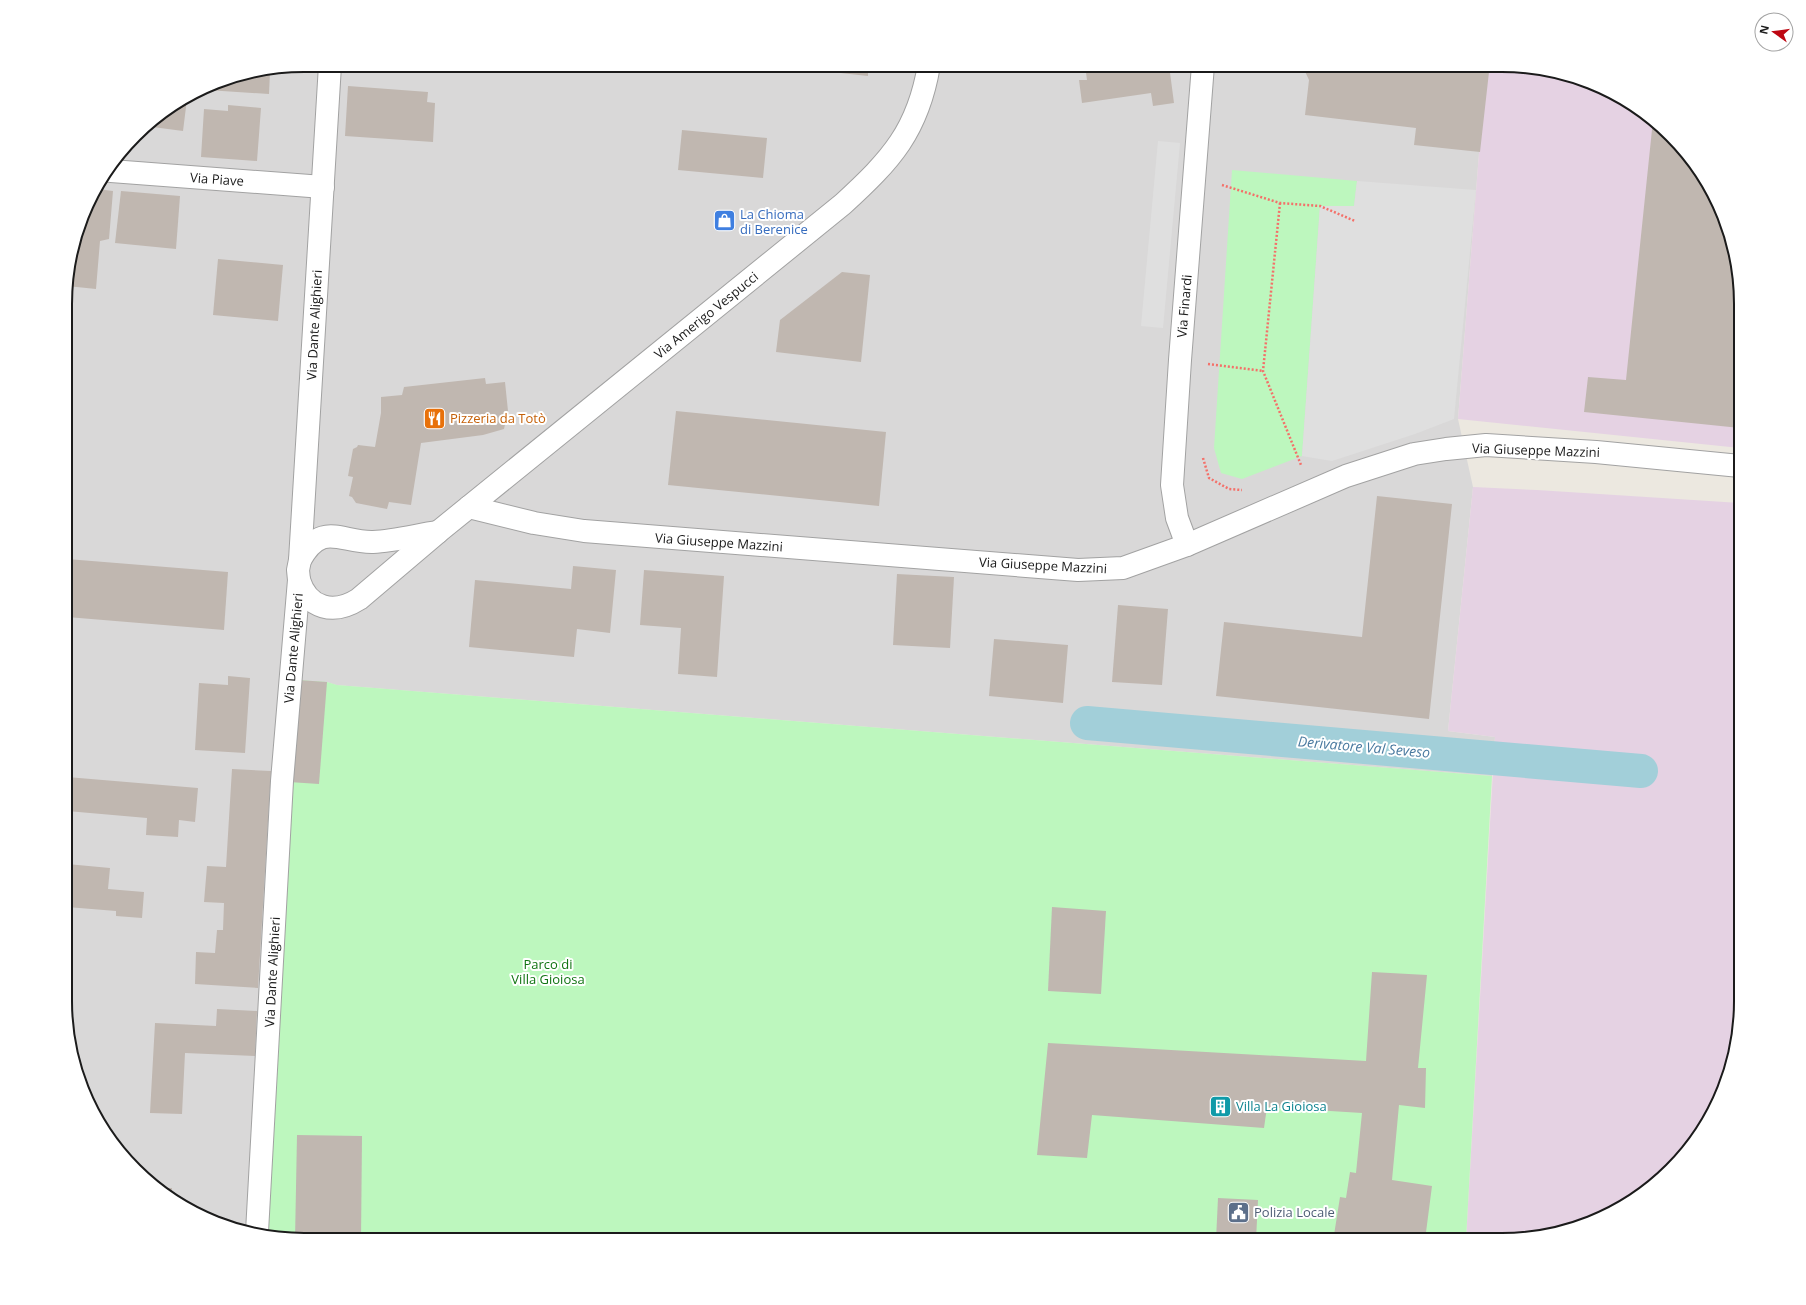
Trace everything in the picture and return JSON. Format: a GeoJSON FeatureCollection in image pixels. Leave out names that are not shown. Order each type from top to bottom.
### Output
{"type":"FeatureCollection","features":[{"type":"Feature","properties":{"kind":"street","name":"Via Dante Alighieri"},"geometry":{"type":"LineString","coordinates":[[257,1229],[282,781],[300,570],[330,72]]}},
{"type":"Feature","properties":{"kind":"street","name":"Via Amerigo Vespucci"},"geometry":{"type":"LineString","coordinates":[[300,570],[306,594],[315,603],[332,608],[349,605],[359,599],[438,532],[844,204],[893,154],[919,108],[928,72]]}},
{"type":"Feature","properties":{"kind":"street","name":"Via Finardi"},"geometry":{"type":"LineString","coordinates":[[1187,546],[1177,518],[1172,485],[1180,360],[1203,72]]}},
{"type":"Feature","properties":{"kind":"street","name":"Via Piave"},"geometry":{"type":"LineString","coordinates":[[114,171],[323,186]]}},
{"type":"Feature","properties":{"kind":"street","name":"Via Giuseppe Mazzini"},"geometry":{"type":"LineString","coordinates":[[469,507],[534,523],[584,531],[1078,570],[1123,568],[1187,546],[1346,476],[1414,454],[1486,445],[1596,452],[1734,465]]}},
{"type":"Feature","properties":{"kind":"street"},"geometry":{"type":"LineString","coordinates":[[300,570],[311,543],[329,536],[374,542],[438,532]]}},
{"type":"Feature","properties":{"kind":"path"},"geometry":{"type":"LineString","coordinates":[[1221,193],[1222,178]]}},
{"type":"Feature","properties":{"kind":"path"},"geometry":{"type":"LineString","coordinates":[[1222,185],[1280,204],[1320,206],[1355,221]]}},
{"type":"Feature","properties":{"kind":"path"},"geometry":{"type":"LineString","coordinates":[[1280,204],[1263,371],[1303,469],[1305,493]]}},
{"type":"Feature","properties":{"kind":"path"},"geometry":{"type":"LineString","coordinates":[[1208,371],[1209,356]]}},
{"type":"Feature","properties":{"kind":"path"},"geometry":{"type":"LineString","coordinates":[[1180,360],[1263,371]]}},
{"type":"Feature","properties":{"kind":"path"},"geometry":{"type":"LineString","coordinates":[[1201,452],[1209,478],[1229,489],[1249,490]]}},
{"type":"Feature","properties":{"kind":"shaded area"},"geometry":{"type":"Polygon","coordinates":[[[289,72],[1485,72],[1458,419],[1473,487],[1448,731],[1495,737],[1492,776],[336,685],[327,682],[266,1230],[230,1221],[188,1202],[163,1185],[130,1154],[111,1130],[90,1090],[76,1046],[72,1016],[72,289],[76,259],[84,230],[96,202],[111,175],[140,140],[163,120],[188,103],[230,84],[259,76],[289,72]]]}},
{"type":"Feature","properties":{"kind":"shaded area"},"geometry":{"type":"Polygon","coordinates":[[[1485,72],[1517,72],[1547,76],[1576,84],[1604,96],[1631,111],[1666,140],[1695,175],[1716,215],[1730,259],[1734,289],[1734,447],[1458,419],[1485,72]]]}},
{"type":"Feature","properties":{"kind":"shaded area"},"geometry":{"type":"Polygon","coordinates":[[[1158,141],[1180,143],[1163,328],[1141,326],[1158,141]]]}},
{"type":"Feature","properties":{"kind":"shaded area"},"geometry":{"type":"Polygon","coordinates":[[[1357,181],[1476,190],[1454,419],[1415,434],[1332,461],[1302,456],[1320,206],[1354,206],[1357,181]]]}},
{"type":"Feature","properties":{"kind":"shaded area"},"geometry":{"type":"Polygon","coordinates":[[[1473,487],[1734,503],[1734,1016],[1730,1046],[1722,1075],[1703,1117],[1686,1142],[1666,1165],[1643,1185],[1618,1202],[1576,1221],[1547,1229],[1517,1233],[1466,1233],[1495,737],[1448,731],[1473,487]]]}},
{"type":"Feature","properties":{"kind":"green space"},"geometry":{"type":"Polygon","coordinates":[[[1232,170],[1357,181],[1354,206],[1320,206],[1302,456],[1242,479],[1221,473],[1214,448],[1232,170]]]}},
{"type":"Feature","properties":{"kind":"green space","name":"Parco di Villa Gioiosa"},"geometry":{"type":"Polygon","coordinates":[[[298,680],[327,682],[337,685],[1492,776],[1466,1233],[289,1233],[266,1230],[298,680]]]}},
{"type":"Feature","properties":{"kind":"building"},"geometry":{"type":"Polygon","coordinates":[[[831,72],[868,72],[868,76],[831,72]]]}},
{"type":"Feature","properties":{"kind":"building"},"geometry":{"type":"Polygon","coordinates":[[[1086,72],[1170,72],[1174,103],[1153,106],[1151,93],[1082,103],[1079,80],[1087,80],[1086,72]]]}},
{"type":"Feature","properties":{"kind":"building"},"geometry":{"type":"Polygon","coordinates":[[[1305,72],[1489,72],[1480,152],[1414,145],[1416,128],[1305,115],[1309,80],[1305,72]]]}},
{"type":"Feature","properties":{"kind":"building"},"geometry":{"type":"Polygon","coordinates":[[[270,75],[269,94],[214,90],[244,80],[270,75]]]}},
{"type":"Feature","properties":{"kind":"building"},"geometry":{"type":"Polygon","coordinates":[[[348,86],[428,92],[427,102],[435,103],[433,142],[345,136],[348,86]]]}},
{"type":"Feature","properties":{"kind":"building"},"geometry":{"type":"Polygon","coordinates":[[[186,104],[183,131],[154,127],[186,104]]]}},
{"type":"Feature","properties":{"kind":"building"},"geometry":{"type":"Polygon","coordinates":[[[228,105],[261,108],[257,161],[201,157],[204,109],[228,111],[228,105]]]}},
{"type":"Feature","properties":{"kind":"building"},"geometry":{"type":"Polygon","coordinates":[[[1652,128],[1676,151],[1695,175],[1716,215],[1726,244],[1730,259],[1734,289],[1734,427],[1584,412],[1588,377],[1626,380],[1652,128]]]}},
{"type":"Feature","properties":{"kind":"building"},"geometry":{"type":"Polygon","coordinates":[[[682,130],[767,138],[763,178],[678,170],[682,130]]]}},
{"type":"Feature","properties":{"kind":"building"},"geometry":{"type":"Polygon","coordinates":[[[102,190],[113,191],[109,239],[100,241],[96,289],[72,287],[76,259],[84,230],[102,190]]]}},
{"type":"Feature","properties":{"kind":"building"},"geometry":{"type":"Polygon","coordinates":[[[121,191],[180,196],[176,249],[115,243],[121,191]]]}},
{"type":"Feature","properties":{"kind":"building"},"geometry":{"type":"Polygon","coordinates":[[[218,259],[283,265],[278,321],[213,315],[218,259]]]}},
{"type":"Feature","properties":{"kind":"building"},"geometry":{"type":"Polygon","coordinates":[[[842,272],[870,275],[861,362],[776,352],[780,320],[842,272]]]}},
{"type":"Feature","properties":{"kind":"building"},"geometry":{"type":"Polygon","coordinates":[[[485,378],[486,384],[505,382],[508,411],[504,429],[483,435],[421,443],[411,505],[389,502],[387,509],[356,503],[352,497],[349,496],[353,477],[348,476],[353,449],[358,445],[375,447],[381,413],[381,397],[402,395],[404,387],[485,378]]]}},
{"type":"Feature","properties":{"kind":"building"},"geometry":{"type":"Polygon","coordinates":[[[676,411],[886,432],[879,506],[668,485],[676,411]]]}},
{"type":"Feature","properties":{"kind":"building"},"geometry":{"type":"Polygon","coordinates":[[[1377,496],[1452,504],[1429,719],[1216,696],[1224,622],[1362,637],[1377,496]]]}},
{"type":"Feature","properties":{"kind":"building"},"geometry":{"type":"Polygon","coordinates":[[[72,559],[228,572],[224,630],[72,617],[72,559]]]}},
{"type":"Feature","properties":{"kind":"building"},"geometry":{"type":"Polygon","coordinates":[[[573,566],[616,570],[610,633],[577,629],[574,657],[469,647],[475,580],[571,589],[573,566]]]}},
{"type":"Feature","properties":{"kind":"building"},"geometry":{"type":"Polygon","coordinates":[[[644,570],[724,576],[717,677],[678,674],[681,628],[640,625],[644,570]]]}},
{"type":"Feature","properties":{"kind":"building"},"geometry":{"type":"Polygon","coordinates":[[[897,574],[954,577],[950,648],[893,645],[897,574]]]}},
{"type":"Feature","properties":{"kind":"building"},"geometry":{"type":"Polygon","coordinates":[[[1118,605],[1168,609],[1162,685],[1112,682],[1118,605]]]}},
{"type":"Feature","properties":{"kind":"building"},"geometry":{"type":"Polygon","coordinates":[[[994,639],[1068,645],[1063,703],[989,696],[994,639]]]}},
{"type":"Feature","properties":{"kind":"building"},"geometry":{"type":"Polygon","coordinates":[[[228,676],[250,678],[245,753],[195,750],[199,683],[228,685],[228,676]]]}},
{"type":"Feature","properties":{"kind":"building"},"geometry":{"type":"Polygon","coordinates":[[[298,680],[327,682],[319,784],[289,782],[298,680]]]}},
{"type":"Feature","properties":{"kind":"building"},"geometry":{"type":"Polygon","coordinates":[[[232,769],[271,771],[258,988],[195,984],[196,952],[215,953],[217,930],[223,930],[224,903],[204,902],[207,866],[226,867],[232,769]]]}},
{"type":"Feature","properties":{"kind":"building"},"geometry":{"type":"Polygon","coordinates":[[[72,777],[198,788],[195,822],[179,820],[178,837],[146,835],[147,818],[72,811],[72,777]]]}},
{"type":"Feature","properties":{"kind":"building"},"geometry":{"type":"Polygon","coordinates":[[[72,864],[110,868],[108,889],[144,892],[142,918],[116,916],[116,911],[72,907],[72,864]]]}},
{"type":"Feature","properties":{"kind":"building"},"geometry":{"type":"Polygon","coordinates":[[[1052,907],[1106,911],[1101,994],[1048,991],[1052,907]]]}},
{"type":"Feature","properties":{"kind":"building","name":"Villa La Gioiosa"},"geometry":{"type":"Polygon","coordinates":[[[1372,972],[1427,975],[1418,1068],[1426,1068],[1425,1108],[1399,1105],[1392,1180],[1432,1186],[1426,1233],[1334,1233],[1340,1197],[1346,1198],[1350,1172],[1356,1173],[1362,1113],[1267,1107],[1264,1128],[1092,1115],[1087,1158],[1037,1155],[1048,1043],[1366,1061],[1372,972]]]}},
{"type":"Feature","properties":{"kind":"building"},"geometry":{"type":"Polygon","coordinates":[[[217,1009],[257,1011],[255,1056],[185,1053],[182,1114],[150,1113],[155,1023],[216,1026],[217,1009]]]}},
{"type":"Feature","properties":{"kind":"building"},"geometry":{"type":"Polygon","coordinates":[[[297,1135],[362,1136],[361,1233],[295,1233],[297,1135]]]}},
{"type":"Feature","properties":{"kind":"building","name":"Polizia Locale"},"geometry":{"type":"Polygon","coordinates":[[[1218,1198],[1258,1200],[1256,1233],[1216,1233],[1218,1198]]]}},
{"type":"Feature","properties":{"kind":"waterway","name":"Derivatore Val Seveso"},"geometry":{"type":"LineString","coordinates":[[1087,723],[1641,771]]}},
{"type":"Feature","properties":{"kind":"place","name":"La Chioma di Berenice"},"geometry":{"type":"Point","coordinates":[725,221]}},
{"type":"Feature","properties":{"kind":"place","name":"Pizzeria da Totò"},"geometry":{"type":"Point","coordinates":[435,418]}},
{"type":"Feature","properties":{"kind":"place","name":"Villa La Gioiosa"},"geometry":{"type":"Point","coordinates":[1221,1106]}},
{"type":"Feature","properties":{"kind":"place","name":"Polizia Locale"},"geometry":{"type":"Point","coordinates":[1238,1212]}}]}
